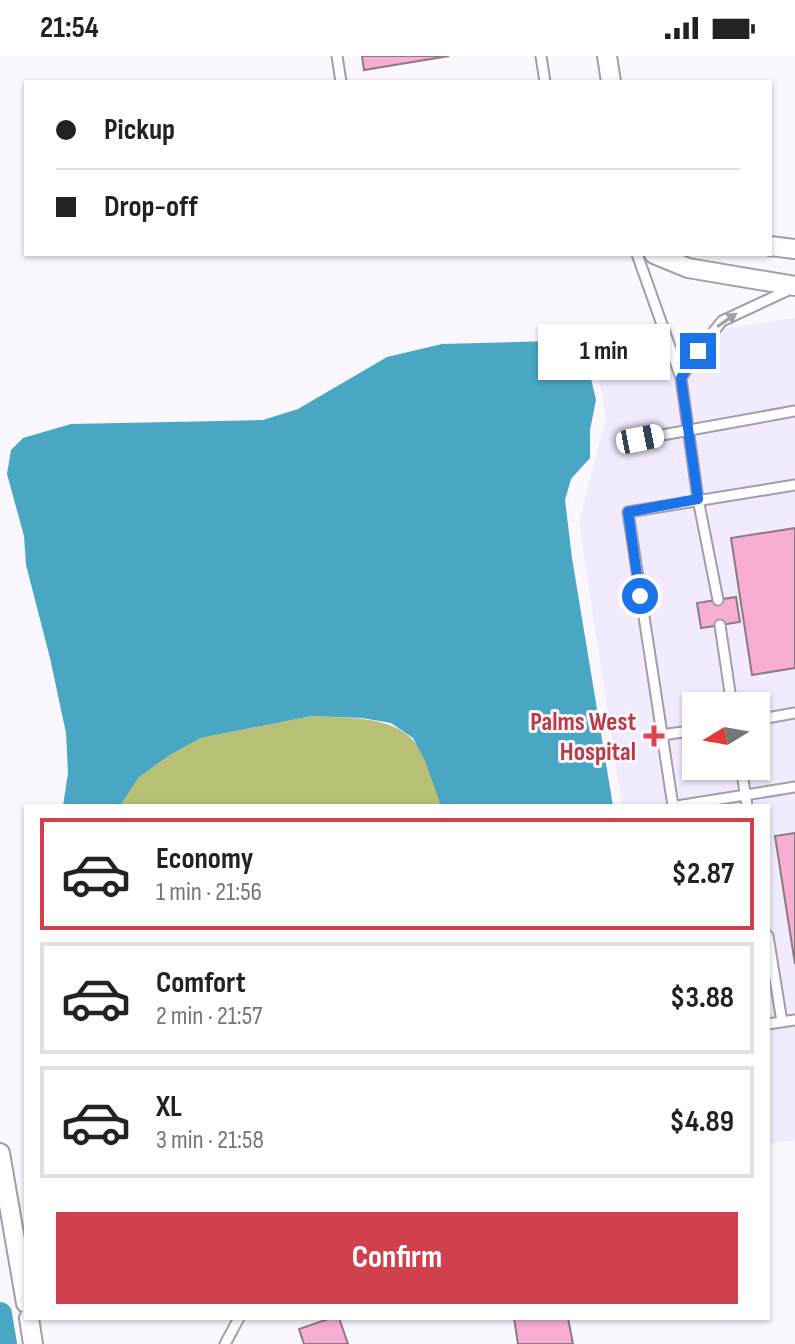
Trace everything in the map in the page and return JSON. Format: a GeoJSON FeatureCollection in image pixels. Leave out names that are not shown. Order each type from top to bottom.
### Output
{"type":"FeatureCollection","features":[{"type":"Feature","properties":{"kind":"street"},"geometry":{"type":"LineString","coordinates":[[607,56],[611,80]]}},
{"type":"Feature","properties":{"kind":"street"},"geometry":{"type":"LineString","coordinates":[[772,246],[795,249]]}},
{"type":"Feature","properties":{"kind":"street"},"geometry":{"type":"LineString","coordinates":[[659,256],[688,268],[795,287]]}},
{"type":"Feature","properties":{"kind":"street"},"geometry":{"type":"LineString","coordinates":[[0,1153],[24,1291]]}},
{"type":"Feature","properties":{"kind":"street"},"geometry":{"type":"LineString","coordinates":[[29,1320],[33,1344]]}},
{"type":"Feature","properties":{"kind":"lane"},"geometry":{"type":"LineString","coordinates":[[337,56],[341,80]]}},
{"type":"Feature","properties":{"kind":"lane"},"geometry":{"type":"LineString","coordinates":[[541,56],[545,80]]}},
{"type":"Feature","properties":{"kind":"lane"},"geometry":{"type":"LineString","coordinates":[[638,256],[681,378],[698,499],[718,600]]}},
{"type":"Feature","properties":{"kind":"lane"},"geometry":{"type":"LineString","coordinates":[[681,378],[722,321],[795,287]]}},
{"type":"Feature","properties":{"kind":"lane"},"geometry":{"type":"LineString","coordinates":[[640,439],[795,411]]}},
{"type":"Feature","properties":{"kind":"lane"},"geometry":{"type":"LineString","coordinates":[[675,804],[628,512],[795,485]]}},
{"type":"Feature","properties":{"kind":"lane"},"geometry":{"type":"LineString","coordinates":[[720,625],[730,692]]}},
{"type":"Feature","properties":{"kind":"lane"},"geometry":{"type":"LineString","coordinates":[[770,717],[795,713]]}},
{"type":"Feature","properties":{"kind":"lane"},"geometry":{"type":"LineString","coordinates":[[662,735],[682,732]]}},
{"type":"Feature","properties":{"kind":"lane"},"geometry":{"type":"LineString","coordinates":[[744,780],[747,804]]}},
{"type":"Feature","properties":{"kind":"lane"},"geometry":{"type":"LineString","coordinates":[[687,804],[795,787]]}},
{"type":"Feature","properties":{"kind":"lane"},"geometry":{"type":"LineString","coordinates":[[770,948],[782,1022]]}},
{"type":"Feature","properties":{"kind":"lane"},"geometry":{"type":"LineString","coordinates":[[770,1024],[795,1020]]}},
{"type":"Feature","properties":{"kind":"lane"},"geometry":{"type":"LineString","coordinates":[[225,1344],[238,1320]]}},
{"type":"Feature","properties":{"kind":"shaded area","name":"Palms West Hospital"},"geometry":{"type":"Polygon","coordinates":[[[795,318],[795,1140],[770,1144],[770,804],[622,804],[579,523],[606,417],[593,347],[795,318]]]}},
{"type":"Feature","properties":{"kind":"green space"},"geometry":{"type":"Polygon","coordinates":[[[312,716],[383,723],[413,740],[434,777],[441,804],[121,804],[139,777],[201,738],[312,716]]]}},
{"type":"Feature","properties":{"kind":"water"},"geometry":{"type":"Polygon","coordinates":[[[551,341],[572,345],[581,352],[588,366],[596,400],[590,430],[590,458],[571,479],[565,500],[613,804],[440,804],[426,763],[413,738],[391,723],[362,718],[312,716],[201,738],[139,777],[121,804],[63,804],[68,773],[66,733],[26,565],[24,536],[7,474],[11,450],[23,438],[71,424],[263,420],[298,409],[387,357],[442,344],[551,341]]]}},
{"type":"Feature","properties":{"kind":"building"},"geometry":{"type":"Polygon","coordinates":[[[362,56],[449,56],[364,70],[362,56]]]}},
{"type":"Feature","properties":{"kind":"building"},"geometry":{"type":"Polygon","coordinates":[[[795,528],[795,668],[752,675],[731,538],[795,528]]]}},
{"type":"Feature","properties":{"kind":"building"},"geometry":{"type":"Polygon","coordinates":[[[736,597],[740,622],[701,628],[697,603],[736,597]]]}},
{"type":"Feature","properties":{"kind":"building"},"geometry":{"type":"Polygon","coordinates":[[[795,833],[795,964],[775,836],[795,833]]]}},
{"type":"Feature","properties":{"kind":"building"},"geometry":{"type":"Polygon","coordinates":[[[325,1320],[340,1320],[348,1344],[304,1344],[299,1329],[325,1320]]]}},
{"type":"Feature","properties":{"kind":"building"},"geometry":{"type":"Polygon","coordinates":[[[514,1320],[568,1320],[573,1344],[518,1344],[514,1320]]]}},
{"type":"Feature","properties":{"kind":"waterway"},"geometry":{"type":"LineString","coordinates":[[0,1314],[5,1344]]}},
{"type":"Feature","properties":{"kind":"place","name":"Palms West Hospital"},"geometry":{"type":"Point","coordinates":[654,736]}},
{"type":"Feature","properties":{"kind":"route"},"geometry":{"type":"LineString","coordinates":[[640,596],[628,512],[698,499],[681,378],[698,351]]}}]}
